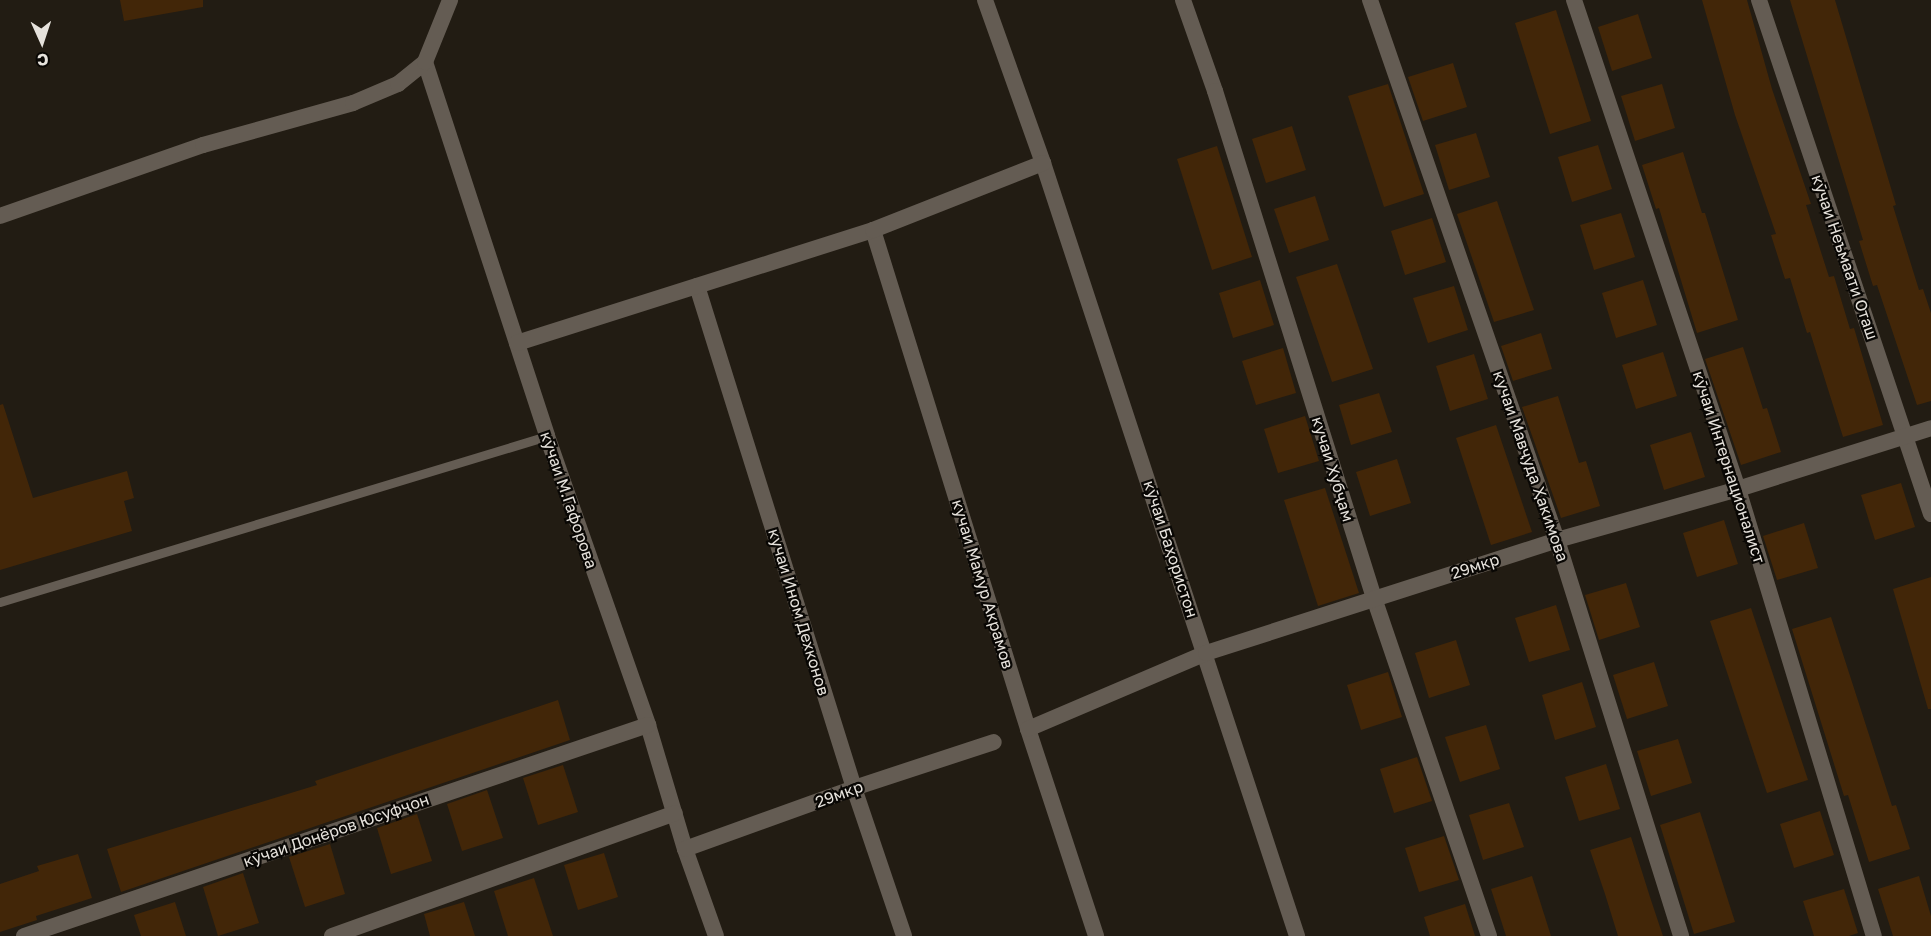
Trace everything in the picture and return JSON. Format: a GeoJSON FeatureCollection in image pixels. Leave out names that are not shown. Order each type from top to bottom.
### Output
{"type":"FeatureCollection","features":[{"type":"Feature","properties":{"kind":"street"},"geometry":{"type":"LineString","coordinates":[[0,216],[203,145],[353,103],[398,84],[425,62],[450,0]]}},
{"type":"Feature","properties":{"kind":"street","name":"кӯчаи Баҳористон"},"geometry":{"type":"LineString","coordinates":[[985,0],[1043,163],[1206,653],[1297,936]]}},
{"type":"Feature","properties":{"kind":"street","name":"кучаи Хубҷам"},"geometry":{"type":"LineString","coordinates":[[1184,0],[1215,91],[1374,598],[1489,936]]}},
{"type":"Feature","properties":{"kind":"street","name":"кучаи Мавҷуда Ҳакимова"},"geometry":{"type":"LineString","coordinates":[[1370,0],[1557,540],[1681,936]]}},
{"type":"Feature","properties":{"kind":"street","name":"кӯчаи Интернационалист"},"geometry":{"type":"LineString","coordinates":[[1574,0],[1737,489],[1874,936]]}},
{"type":"Feature","properties":{"kind":"street","name":"кӯчаи Неъмаати Оташ"},"geometry":{"type":"LineString","coordinates":[[1759,0],[1931,514]]}},
{"type":"Feature","properties":{"kind":"street","name":"кӯчаи М.Гафорова"},"geometry":{"type":"LineString","coordinates":[[425,62],[547,436],[648,725],[686,849],[716,936]]}},
{"type":"Feature","properties":{"kind":"street"},"geometry":{"type":"LineString","coordinates":[[517,343],[873,230],[1043,163]]}},
{"type":"Feature","properties":{"kind":"street","name":"кучаи Мамур Акрамов"},"geometry":{"type":"LineString","coordinates":[[873,230],[1028,729],[1096,936]]}},
{"type":"Feature","properties":{"kind":"street","name":"кучаи Ином Дехконов"},"geometry":{"type":"LineString","coordinates":[[697,286],[854,788],[904,936]]}},
{"type":"Feature","properties":{"kind":"street","name":"29мкр"},"geometry":{"type":"LineString","coordinates":[[1028,729],[1206,653],[1557,540],[1737,489],[1931,428]]}},
{"type":"Feature","properties":{"kind":"street","name":"кӯчаи Донёров Юсуфҷон"},"geometry":{"type":"LineString","coordinates":[[24,936],[648,725]]}},
{"type":"Feature","properties":{"kind":"street","name":"29мкр"},"geometry":{"type":"LineString","coordinates":[[686,849],[854,788],[994,742]]}},
{"type":"Feature","properties":{"kind":"street"},"geometry":{"type":"LineString","coordinates":[[332,936],[675,813]]}},
{"type":"Feature","properties":{"kind":"lane"},"geometry":{"type":"LineString","coordinates":[[0,602],[547,436]]}},
{"type":"Feature","properties":{"kind":"building"},"geometry":{"type":"Polygon","coordinates":[[[120,0],[203,0],[203,7],[124,21],[120,0]]]}},
{"type":"Feature","properties":{"kind":"building"},"geometry":{"type":"Polygon","coordinates":[[[1702,0],[1747,0],[1772,89],[1811,204],[1806,205],[1829,277],[1834,276],[1850,329],[1854,328],[1883,425],[1843,437],[1810,332],[1807,333],[1790,278],[1785,279],[1771,235],[1776,234],[1735,115],[1702,0]]]}},
{"type":"Feature","properties":{"kind":"building"},"geometry":{"type":"Polygon","coordinates":[[[1790,0],[1835,0],[1896,205],[1893,206],[1919,290],[1923,289],[1931,313],[1931,401],[1917,405],[1877,285],[1873,286],[1859,241],[1863,240],[1790,0]]]}},
{"type":"Feature","properties":{"kind":"building"},"geometry":{"type":"Polygon","coordinates":[[[1556,10],[1591,121],[1550,134],[1515,23],[1556,10]]]}},
{"type":"Feature","properties":{"kind":"building"},"geometry":{"type":"Polygon","coordinates":[[[1638,14],[1652,58],[1612,71],[1598,27],[1638,14]]]}},
{"type":"Feature","properties":{"kind":"building"},"geometry":{"type":"Polygon","coordinates":[[[1453,63],[1467,107],[1423,121],[1408,77],[1453,63]]]}},
{"type":"Feature","properties":{"kind":"building"},"geometry":{"type":"Polygon","coordinates":[[[1388,84],[1424,194],[1384,207],[1348,96],[1388,84]]]}},
{"type":"Feature","properties":{"kind":"building"},"geometry":{"type":"Polygon","coordinates":[[[1662,84],[1675,128],[1635,141],[1621,96],[1662,84]]]}},
{"type":"Feature","properties":{"kind":"building"},"geometry":{"type":"Polygon","coordinates":[[[1292,126],[1306,170],[1266,183],[1252,139],[1292,126]]]}},
{"type":"Feature","properties":{"kind":"building"},"geometry":{"type":"Polygon","coordinates":[[[1476,133],[1490,177],[1449,190],[1435,145],[1476,133]]]}},
{"type":"Feature","properties":{"kind":"building"},"geometry":{"type":"Polygon","coordinates":[[[1598,145],[1612,189],[1572,202],[1558,157],[1598,145]]]}},
{"type":"Feature","properties":{"kind":"building"},"geometry":{"type":"Polygon","coordinates":[[[1217,146],[1252,257],[1212,270],[1177,159],[1217,146]]]}},
{"type":"Feature","properties":{"kind":"building"},"geometry":{"type":"Polygon","coordinates":[[[1683,152],[1702,213],[1705,213],[1738,320],[1697,333],[1659,208],[1656,209],[1642,165],[1683,152]]]}},
{"type":"Feature","properties":{"kind":"building"},"geometry":{"type":"Polygon","coordinates":[[[1315,196],[1329,240],[1289,253],[1274,209],[1315,196]]]}},
{"type":"Feature","properties":{"kind":"building"},"geometry":{"type":"Polygon","coordinates":[[[1497,201],[1534,310],[1494,322],[1457,214],[1497,201]]]}},
{"type":"Feature","properties":{"kind":"building"},"geometry":{"type":"Polygon","coordinates":[[[1621,213],[1635,257],[1594,270],[1580,225],[1621,213]]]}},
{"type":"Feature","properties":{"kind":"building"},"geometry":{"type":"Polygon","coordinates":[[[1432,218],[1446,262],[1405,275],[1391,231],[1432,218]]]}},
{"type":"Feature","properties":{"kind":"building"},"geometry":{"type":"Polygon","coordinates":[[[1337,264],[1373,369],[1332,382],[1296,277],[1337,264]]]}},
{"type":"Feature","properties":{"kind":"building"},"geometry":{"type":"Polygon","coordinates":[[[1260,280],[1274,325],[1233,338],[1219,293],[1260,280]]]}},
{"type":"Feature","properties":{"kind":"building"},"geometry":{"type":"Polygon","coordinates":[[[1643,280],[1657,325],[1616,338],[1602,293],[1643,280]]]}},
{"type":"Feature","properties":{"kind":"building"},"geometry":{"type":"Polygon","coordinates":[[[1454,286],[1468,330],[1428,343],[1413,298],[1454,286]]]}},
{"type":"Feature","properties":{"kind":"building"},"geometry":{"type":"Polygon","coordinates":[[[1541,333],[1552,369],[1513,381],[1501,346],[1541,333]]]}},
{"type":"Feature","properties":{"kind":"building"},"geometry":{"type":"Polygon","coordinates":[[[1743,347],[1763,409],[1767,408],[1781,452],[1741,465],[1705,359],[1743,347]]]}},
{"type":"Feature","properties":{"kind":"building"},"geometry":{"type":"Polygon","coordinates":[[[1283,348],[1296,393],[1256,405],[1242,361],[1283,348]]]}},
{"type":"Feature","properties":{"kind":"building"},"geometry":{"type":"Polygon","coordinates":[[[1663,352],[1677,396],[1636,409],[1622,365],[1663,352]]]}},
{"type":"Feature","properties":{"kind":"building"},"geometry":{"type":"Polygon","coordinates":[[[1474,354],[1488,399],[1450,411],[1436,366],[1474,354]]]}},
{"type":"Feature","properties":{"kind":"building"},"geometry":{"type":"Polygon","coordinates":[[[1379,393],[1392,432],[1351,445],[1339,405],[1379,393]]]}},
{"type":"Feature","properties":{"kind":"building"},"geometry":{"type":"Polygon","coordinates":[[[1558,396],[1579,463],[1586,461],[1600,506],[1561,518],[1522,407],[1558,396]]]}},
{"type":"Feature","properties":{"kind":"building"},"geometry":{"type":"Polygon","coordinates":[[[3,404],[33,498],[127,471],[134,498],[124,501],[132,531],[0,570],[0,405],[3,404]]]}},
{"type":"Feature","properties":{"kind":"building"},"geometry":{"type":"Polygon","coordinates":[[[1305,416],[1319,461],[1278,473],[1264,429],[1305,416]]]}},
{"type":"Feature","properties":{"kind":"building"},"geometry":{"type":"Polygon","coordinates":[[[1496,425],[1532,532],[1491,545],[1456,438],[1496,425]]]}},
{"type":"Feature","properties":{"kind":"building"},"geometry":{"type":"Polygon","coordinates":[[[1691,432],[1705,477],[1664,490],[1650,445],[1691,432]]]}},
{"type":"Feature","properties":{"kind":"building"},"geometry":{"type":"Polygon","coordinates":[[[1397,459],[1411,503],[1370,516],[1356,472],[1397,459]]]}},
{"type":"Feature","properties":{"kind":"building"},"geometry":{"type":"Polygon","coordinates":[[[1901,483],[1915,527],[1875,540],[1861,495],[1901,483]]]}},
{"type":"Feature","properties":{"kind":"building"},"geometry":{"type":"Polygon","coordinates":[[[1325,488],[1359,593],[1318,606],[1284,500],[1325,488]]]}},
{"type":"Feature","properties":{"kind":"building"},"geometry":{"type":"Polygon","coordinates":[[[1724,520],[1738,564],[1697,577],[1683,533],[1724,520]]]}},
{"type":"Feature","properties":{"kind":"building"},"geometry":{"type":"Polygon","coordinates":[[[1804,523],[1818,568],[1777,580],[1763,536],[1804,523]]]}},
{"type":"Feature","properties":{"kind":"building"},"geometry":{"type":"Polygon","coordinates":[[[1931,577],[1931,709],[1928,709],[1893,589],[1931,577]]]}},
{"type":"Feature","properties":{"kind":"building"},"geometry":{"type":"Polygon","coordinates":[[[1626,583],[1640,627],[1599,640],[1585,595],[1626,583]]]}},
{"type":"Feature","properties":{"kind":"building"},"geometry":{"type":"Polygon","coordinates":[[[1556,605],[1570,650],[1529,662],[1515,618],[1556,605]]]}},
{"type":"Feature","properties":{"kind":"building"},"geometry":{"type":"Polygon","coordinates":[[[1751,608],[1808,780],[1767,793],[1710,621],[1751,608]]]}},
{"type":"Feature","properties":{"kind":"building"},"geometry":{"type":"Polygon","coordinates":[[[1831,617],[1892,806],[1896,805],[1910,849],[1869,862],[1848,795],[1844,796],[1792,629],[1831,617]]]}},
{"type":"Feature","properties":{"kind":"building"},"geometry":{"type":"Polygon","coordinates":[[[1456,640],[1470,685],[1429,698],[1415,653],[1456,640]]]}},
{"type":"Feature","properties":{"kind":"building"},"geometry":{"type":"Polygon","coordinates":[[[1654,662],[1668,706],[1627,719],[1613,675],[1654,662]]]}},
{"type":"Feature","properties":{"kind":"building"},"geometry":{"type":"Polygon","coordinates":[[[1388,672],[1402,717],[1361,730],[1347,685],[1388,672]]]}},
{"type":"Feature","properties":{"kind":"building"},"geometry":{"type":"Polygon","coordinates":[[[1582,682],[1596,727],[1555,740],[1542,695],[1582,682]]]}},
{"type":"Feature","properties":{"kind":"building"},"geometry":{"type":"Polygon","coordinates":[[[558,700],[570,740],[121,892],[107,849],[317,785],[315,781],[558,700]]]}},
{"type":"Feature","properties":{"kind":"building"},"geometry":{"type":"Polygon","coordinates":[[[1486,725],[1500,769],[1460,782],[1445,737],[1486,725]]]}},
{"type":"Feature","properties":{"kind":"building"},"geometry":{"type":"Polygon","coordinates":[[[1678,739],[1692,783],[1651,796],[1637,751],[1678,739]]]}},
{"type":"Feature","properties":{"kind":"building"},"geometry":{"type":"Polygon","coordinates":[[[1417,757],[1432,801],[1394,813],[1380,769],[1417,757]]]}},
{"type":"Feature","properties":{"kind":"building"},"geometry":{"type":"Polygon","coordinates":[[[1606,764],[1620,809],[1579,821],[1565,777],[1606,764]]]}},
{"type":"Feature","properties":{"kind":"building"},"geometry":{"type":"Polygon","coordinates":[[[563,765],[578,812],[538,825],[523,778],[563,765]]]}},
{"type":"Feature","properties":{"kind":"building"},"geometry":{"type":"Polygon","coordinates":[[[487,790],[503,838],[462,851],[447,804],[487,790]]]}},
{"type":"Feature","properties":{"kind":"building"},"geometry":{"type":"Polygon","coordinates":[[[1509,803],[1524,847],[1483,860],[1469,815],[1509,803]]]}},
{"type":"Feature","properties":{"kind":"building"},"geometry":{"type":"Polygon","coordinates":[[[1820,811],[1834,855],[1794,868],[1780,824],[1820,811]]]}},
{"type":"Feature","properties":{"kind":"building"},"geometry":{"type":"Polygon","coordinates":[[[1700,812],[1735,922],[1694,934],[1660,825],[1700,812]]]}},
{"type":"Feature","properties":{"kind":"building"},"geometry":{"type":"Polygon","coordinates":[[[417,814],[432,861],[391,874],[377,828],[417,814]]]}},
{"type":"Feature","properties":{"kind":"building"},"geometry":{"type":"Polygon","coordinates":[[[1444,836],[1459,880],[1419,892],[1405,848],[1444,836]]]}},
{"type":"Feature","properties":{"kind":"building"},"geometry":{"type":"Polygon","coordinates":[[[1631,837],[1663,936],[1618,936],[1590,850],[1631,837]]]}},
{"type":"Feature","properties":{"kind":"building"},"geometry":{"type":"Polygon","coordinates":[[[330,844],[345,894],[305,907],[289,857],[330,844]]]}},
{"type":"Feature","properties":{"kind":"building"},"geometry":{"type":"Polygon","coordinates":[[[604,853],[618,897],[578,910],[564,865],[604,853]]]}},
{"type":"Feature","properties":{"kind":"building"},"geometry":{"type":"Polygon","coordinates":[[[78,854],[92,898],[36,916],[37,920],[0,932],[0,884],[39,871],[37,866],[78,854]]]}},
{"type":"Feature","properties":{"kind":"building"},"geometry":{"type":"Polygon","coordinates":[[[243,873],[259,923],[218,936],[203,887],[243,873]]]}},
{"type":"Feature","properties":{"kind":"building"},"geometry":{"type":"Polygon","coordinates":[[[1532,876],[1551,936],[1506,936],[1491,889],[1532,876]]]}},
{"type":"Feature","properties":{"kind":"building"},"geometry":{"type":"Polygon","coordinates":[[[1919,876],[1931,916],[1931,936],[1893,936],[1878,889],[1919,876]]]}},
{"type":"Feature","properties":{"kind":"building"},"geometry":{"type":"Polygon","coordinates":[[[534,878],[553,936],[508,936],[494,891],[534,878]]]}},
{"type":"Feature","properties":{"kind":"building"},"geometry":{"type":"Polygon","coordinates":[[[1844,889],[1858,933],[1849,936],[1814,936],[1803,901],[1844,889]]]}},
{"type":"Feature","properties":{"kind":"building"},"geometry":{"type":"Polygon","coordinates":[[[175,902],[186,936],[141,936],[134,915],[175,902]]]}},
{"type":"Feature","properties":{"kind":"building"},"geometry":{"type":"Polygon","coordinates":[[[464,902],[475,936],[430,936],[424,914],[464,902]]]}},
{"type":"Feature","properties":{"kind":"building"},"geometry":{"type":"Polygon","coordinates":[[[1465,904],[1475,936],[1430,936],[1424,917],[1465,904]]]}}]}
